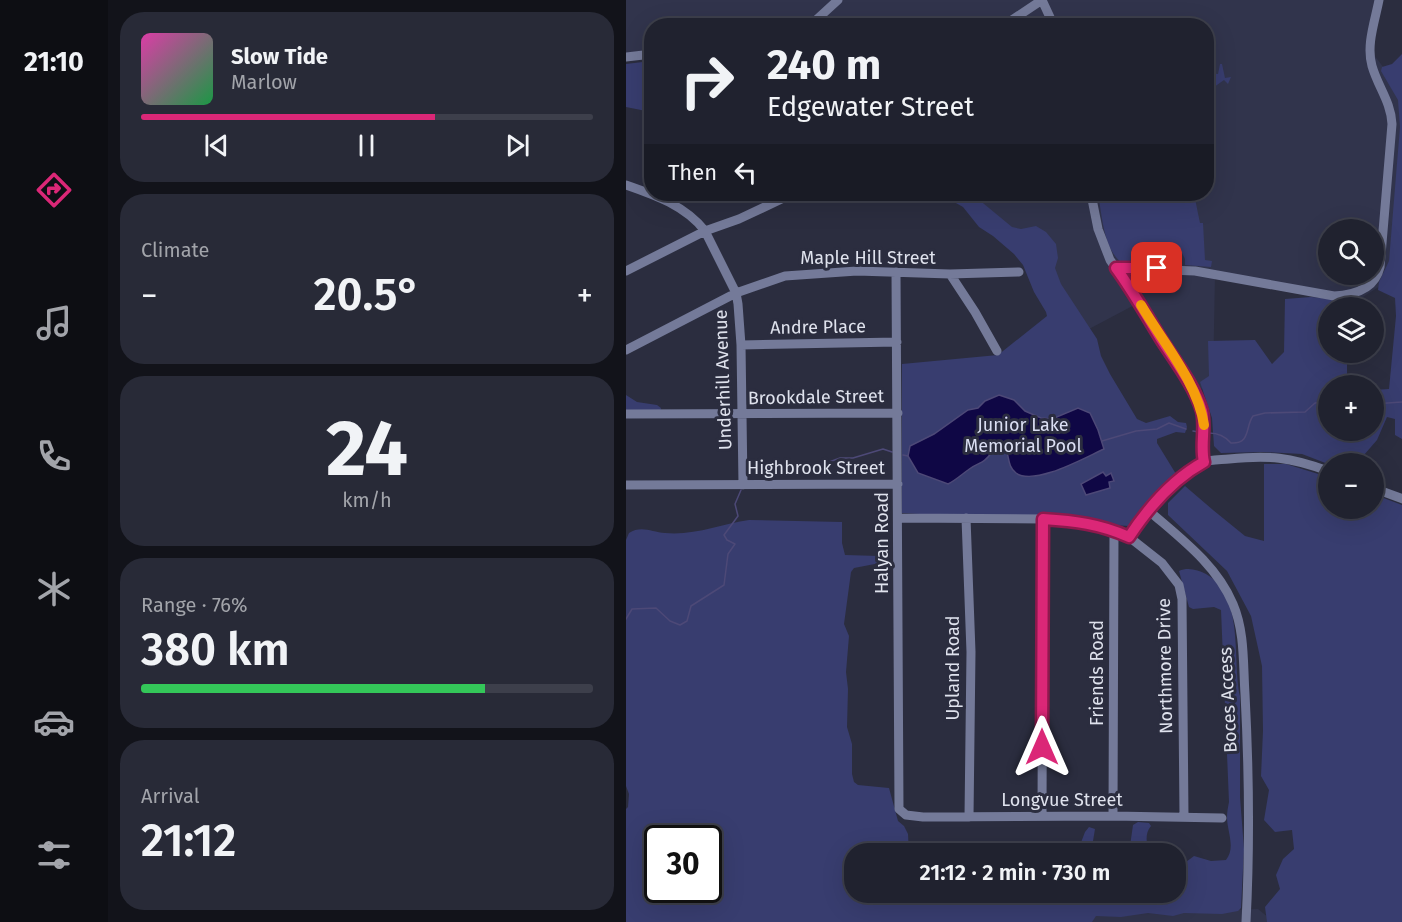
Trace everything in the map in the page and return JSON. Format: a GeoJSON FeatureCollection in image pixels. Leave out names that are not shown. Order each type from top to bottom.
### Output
{"type":"FeatureCollection","features":[{"type":"Feature","properties":{"kind":"street"},"geometry":{"type":"LineString","coordinates":[[818,18],[838,0]]}},
{"type":"Feature","properties":{"kind":"street"},"geometry":{"type":"LineString","coordinates":[[1015,18],[1042,0],[1050,18]]}},
{"type":"Feature","properties":{"kind":"street"},"geometry":{"type":"LineString","coordinates":[[1116,268],[1194,271],[1334,296],[1356,293],[1370,284],[1379,274],[1380,267],[1392,124],[1391,109],[1372,67],[1370,53],[1379,0]]}},
{"type":"Feature","properties":{"kind":"street"},"geometry":{"type":"LineString","coordinates":[[626,57],[644,55]]}},
{"type":"Feature","properties":{"kind":"street","name":"Underhill Avenue"},"geometry":{"type":"LineString","coordinates":[[626,184],[644,191]]}},
{"type":"Feature","properties":{"kind":"street","name":"Underhill Avenue"},"geometry":{"type":"LineString","coordinates":[[665,201],[685,212],[705,231],[736,293],[741,345],[743,485]]}},
{"type":"Feature","properties":{"kind":"street"},"geometry":{"type":"LineString","coordinates":[[626,271],[705,231],[739,219],[777,201]]}},
{"type":"Feature","properties":{"kind":"street"},"geometry":{"type":"LineString","coordinates":[[1092,201],[1098,229],[1110,260],[1134,293],[1186,378],[1202,410],[1204,462]]}},
{"type":"Feature","properties":{"kind":"street","name":"Maple Hill Street"},"geometry":{"type":"LineString","coordinates":[[626,350],[736,293],[785,276],[857,271],[950,274],[1019,272]]}},
{"type":"Feature","properties":{"kind":"street","name":"Halyan Road"},"geometry":{"type":"LineString","coordinates":[[896,272],[899,484],[899,809],[902,813]]}},
{"type":"Feature","properties":{"kind":"street"},"geometry":{"type":"LineString","coordinates":[[950,274],[997,351]]}},
{"type":"Feature","properties":{"kind":"street","name":"Andre Place"},"geometry":{"type":"LineString","coordinates":[[741,345],[897,342]]}},
{"type":"Feature","properties":{"kind":"street","name":"Brookdale Street"},"geometry":{"type":"LineString","coordinates":[[626,414],[898,412]]}},
{"type":"Feature","properties":{"kind":"street"},"geometry":{"type":"LineString","coordinates":[[1129,537],[1148,510],[1168,490],[1204,462],[1273,456],[1318,468]]}},
{"type":"Feature","properties":{"kind":"street","name":"Highbrook Street"},"geometry":{"type":"LineString","coordinates":[[626,485],[899,484]]}},
{"type":"Feature","properties":{"kind":"street"},"geometry":{"type":"LineString","coordinates":[[1384,492],[1403,499]]}},
{"type":"Feature","properties":{"kind":"street","name":"Boces Access"},"geometry":{"type":"LineString","coordinates":[[1148,510],[1194,550],[1218,578],[1233,604],[1238,619],[1242,641],[1246,709],[1250,830],[1246,922]]}},
{"type":"Feature","properties":{"kind":"street","name":"Northmore Drive"},"geometry":{"type":"LineString","coordinates":[[899,518],[1043,519],[1088,523],[1129,537],[1162,563],[1179,585],[1181,599],[1184,816]]}},
{"type":"Feature","properties":{"kind":"street","name":"Upland Road"},"geometry":{"type":"LineString","coordinates":[[966,518],[971,652],[969,817]]}},
{"type":"Feature","properties":{"kind":"street"},"geometry":{"type":"LineString","coordinates":[[1042,816],[1043,519]]}},
{"type":"Feature","properties":{"kind":"street","name":"Friends Road"},"geometry":{"type":"LineString","coordinates":[[1113,816],[1114,531]]}},
{"type":"Feature","properties":{"kind":"street","name":"Longvue Street"},"geometry":{"type":"LineString","coordinates":[[902,813],[923,818],[1042,816],[1222,818]]}},
{"type":"Feature","properties":{"kind":"shaded area"},"geometry":{"type":"Polygon","coordinates":[[[626,0],[1379,0],[1371,51],[1401,95],[1402,130],[1390,270],[1384,280],[1384,219],[1318,219],[1318,285],[1380,286],[1363,297],[1318,297],[1272,285],[1215,274],[1213,383],[1193,393],[1140,302],[1072,338],[1039,269],[967,201],[1214,201],[1214,18],[644,18],[644,54],[626,57],[626,0]]]}},
{"type":"Feature","properties":{"kind":"shaded area"},"geometry":{"type":"Polygon","coordinates":[[[999,395],[1014,400],[1025,411],[1041,418],[1052,419],[1078,408],[1090,413],[1104,449],[1060,469],[1035,476],[1016,473],[1011,466],[1007,452],[992,452],[983,461],[948,484],[918,473],[908,456],[910,446],[934,434],[968,410],[978,408],[985,401],[999,395]]]}},
{"type":"Feature","properties":{"kind":"shaded area","name":"Junior Lake Memorial Pool"},"geometry":{"type":"Polygon","coordinates":[[[1103,472],[1106,476],[1111,473],[1114,481],[1109,482],[1110,488],[1086,495],[1081,484],[1103,472]]]}},
{"type":"Feature","properties":{"kind":"shaded area"},"geometry":{"type":"Polygon","coordinates":[[[1258,909],[1274,922],[1077,922],[1077,915],[1258,909]]]}},
{"type":"Feature","properties":{"kind":"green space"},"geometry":{"type":"Polygon","coordinates":[[[1402,54],[1402,439],[1395,435],[1395,419],[1387,417],[1384,424],[1384,389],[1389,389],[1396,316],[1395,298],[1378,290],[1379,285],[1384,285],[1384,272],[1389,261],[1400,127],[1398,100],[1381,71],[1382,67],[1392,64],[1402,54]]]}},
{"type":"Feature","properties":{"kind":"green space"},"geometry":{"type":"Polygon","coordinates":[[[644,62],[644,111],[626,107],[626,64],[644,62]]]}},
{"type":"Feature","properties":{"kind":"green space"},"geometry":{"type":"Polygon","coordinates":[[[1220,64],[1222,64],[1225,78],[1231,77],[1228,84],[1224,80],[1214,87],[1214,74],[1218,74],[1220,64]]]}},
{"type":"Feature","properties":{"kind":"green space","name":"Junior Lake Memorial Pool"},"geometry":{"type":"Polygon","coordinates":[[[952,201],[980,201],[1012,227],[1021,229],[1036,226],[1046,232],[1056,244],[1058,258],[1055,268],[1061,284],[1097,339],[1101,356],[1110,374],[1137,419],[1146,423],[1170,416],[1178,422],[1186,423],[1185,433],[1176,432],[1157,439],[1157,443],[1176,474],[1158,491],[1150,504],[1140,510],[1129,526],[902,513],[902,364],[998,355],[1047,316],[1023,265],[1014,254],[979,227],[963,207],[952,201]]]}},
{"type":"Feature","properties":{"kind":"green space"},"geometry":{"type":"Polygon","coordinates":[[[1099,201],[1195,201],[1200,223],[1203,223],[1205,260],[1212,261],[1211,267],[1185,265],[1182,253],[1158,267],[1127,266],[1112,251],[1104,228],[1099,201]]]}},
{"type":"Feature","properties":{"kind":"green space"},"geometry":{"type":"Polygon","coordinates":[[[1318,298],[1318,363],[1347,363],[1347,375],[1318,375],[1318,441],[1376,441],[1366,453],[1318,453],[1318,460],[1302,454],[1221,453],[1214,446],[1212,418],[1200,382],[1209,376],[1208,341],[1255,340],[1272,364],[1284,352],[1285,299],[1318,298]]]}},
{"type":"Feature","properties":{"kind":"green space"},"geometry":{"type":"Polygon","coordinates":[[[626,395],[637,402],[657,405],[661,408],[660,412],[626,412],[626,395]]]}},
{"type":"Feature","properties":{"kind":"green space"},"geometry":{"type":"Polygon","coordinates":[[[1264,464],[1286,464],[1318,474],[1318,519],[1384,519],[1384,498],[1402,505],[1402,922],[1267,922],[1265,907],[1280,889],[1276,875],[1283,859],[1294,849],[1292,830],[1275,832],[1264,820],[1269,790],[1261,776],[1262,666],[1251,616],[1227,571],[1168,515],[1168,503],[1185,486],[1245,536],[1264,541],[1264,464]]]}},
{"type":"Feature","properties":{"kind":"green space"},"geometry":{"type":"Polygon","coordinates":[[[749,520],[842,522],[842,543],[845,555],[879,556],[882,559],[880,563],[854,568],[851,572],[844,624],[849,636],[846,672],[847,727],[852,744],[854,782],[858,785],[889,788],[898,821],[908,834],[908,843],[844,843],[844,903],[1186,903],[1186,862],[1194,856],[1211,861],[1226,860],[1231,845],[1227,817],[1229,802],[1221,610],[1214,607],[1193,609],[1189,607],[1179,571],[1186,569],[1206,574],[1218,584],[1227,597],[1235,630],[1240,696],[1240,797],[1244,849],[1241,908],[1238,911],[1222,914],[1184,913],[1173,916],[1148,913],[1121,917],[1096,916],[1092,922],[626,922],[626,809],[629,794],[626,786],[626,540],[629,533],[638,529],[686,533],[749,520]]]}},
{"type":"Feature","properties":{"kind":"green space"},"geometry":{"type":"Polygon","coordinates":[[[1138,822],[1149,823],[1151,826],[1147,843],[1130,843],[1133,825],[1138,822]]]}},
{"type":"Feature","properties":{"kind":"green space"},"geometry":{"type":"Polygon","coordinates":[[[1089,827],[1095,829],[1093,843],[1081,843],[1089,827]]]}},
{"type":"Feature","properties":{"kind":"waterway"},"geometry":{"type":"LineString","coordinates":[[1384,403],[1403,402]]}},
{"type":"Feature","properties":{"kind":"waterway"},"geometry":{"type":"LineString","coordinates":[[1209,433],[1221,435],[1231,443],[1237,443],[1245,438],[1253,416],[1265,413],[1305,412],[1318,403]]}},
{"type":"Feature","properties":{"kind":"waterway"},"geometry":{"type":"LineString","coordinates":[[1102,441],[1136,431],[1157,429],[1169,423],[1186,429]]}},
{"type":"Feature","properties":{"kind":"waterway"},"geometry":{"type":"LineString","coordinates":[[1193,431],[1198,432]]}},
{"type":"Feature","properties":{"kind":"waterway"},"geometry":{"type":"LineString","coordinates":[[762,471],[768,467],[781,470],[795,466],[821,465],[840,458],[853,458],[883,449],[892,452]]}},
{"type":"Feature","properties":{"kind":"waterway"},"geometry":{"type":"LineString","coordinates":[[903,455],[908,456]]}},
{"type":"Feature","properties":{"kind":"waterway"},"geometry":{"type":"LineString","coordinates":[[626,619],[632,609],[656,608],[670,621],[680,625],[687,621],[691,606],[724,585],[728,554],[735,544],[727,540],[724,535],[738,516],[735,504],[741,490]]}},
{"type":"Feature","properties":{"kind":"slow traffic"},"geometry":{"type":"LineString","coordinates":[[1141,305],[1186,378],[1202,410],[1204,425]]}},
{"type":"Feature","properties":{"kind":"route"},"geometry":{"type":"LineString","coordinates":[[1042,747],[1043,519],[1088,523],[1106,527],[1129,537],[1155,502],[1204,462],[1202,410],[1186,378],[1116,268],[1157,268]]}}]}
